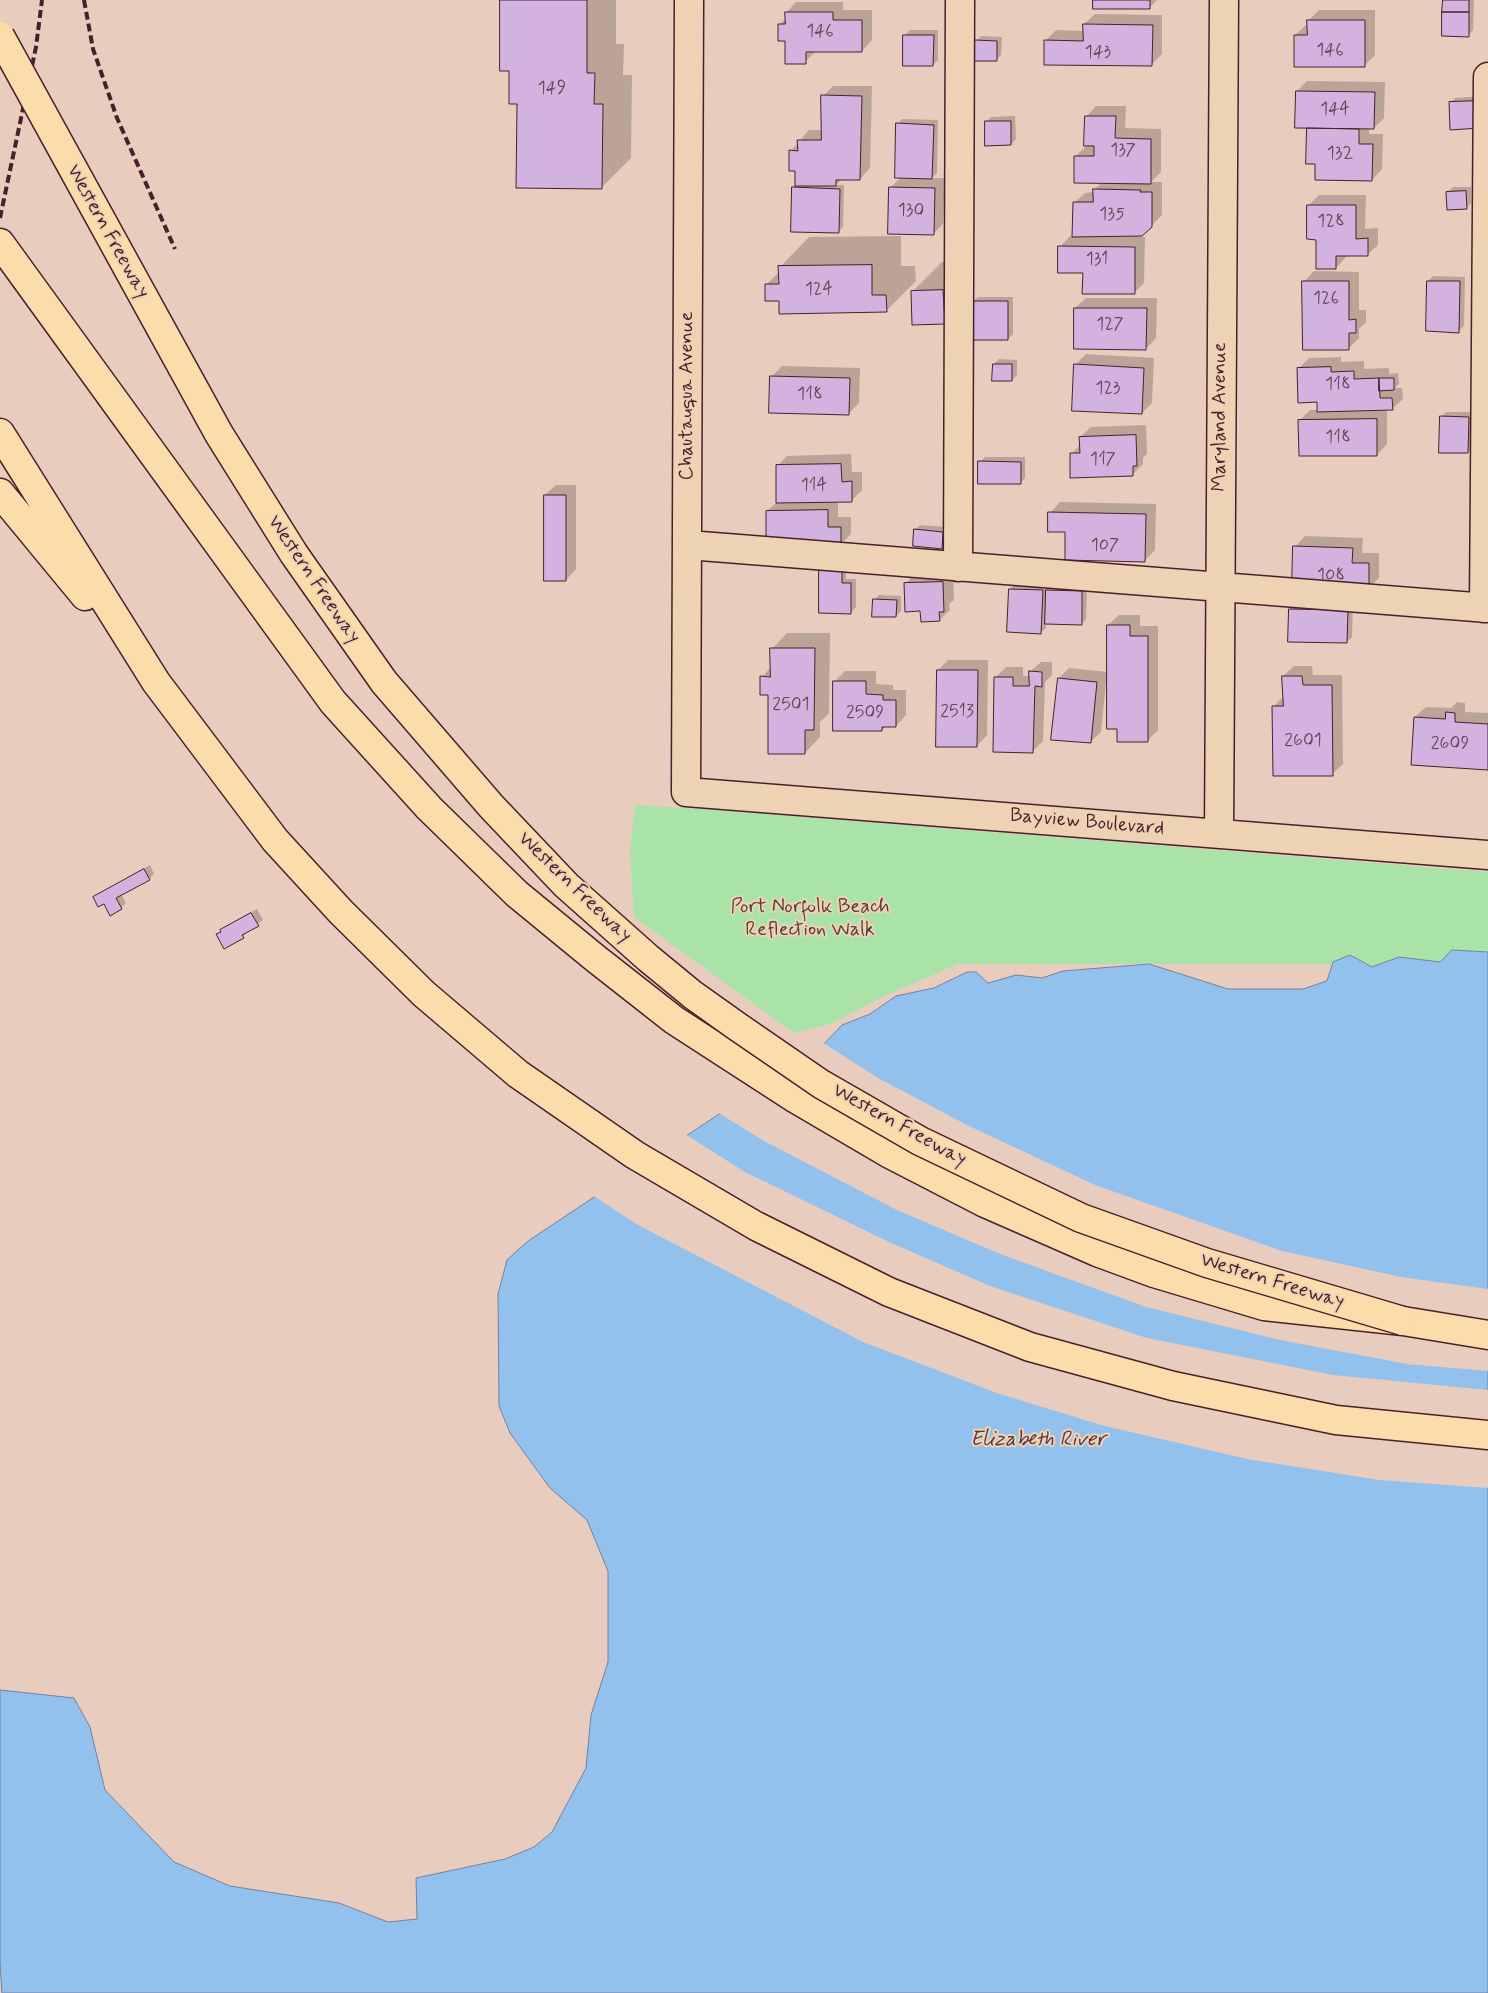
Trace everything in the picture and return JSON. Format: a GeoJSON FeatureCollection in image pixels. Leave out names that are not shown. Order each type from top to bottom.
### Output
{"type":"FeatureCollection","features":[{"type":"Feature","properties":{"kind":"highway","name":"Western Freeway"},"geometry":{"type":"LineString","coordinates":[[0,36],[219,434],[294,554],[384,682],[485,799],[573,891],[678,983],[738,1028],[821,1084],[920,1141],[1081,1218],[1208,1263],[1403,1321],[1488,1335]]}},
{"type":"Feature","properties":{"kind":"highway"},"geometry":{"type":"LineString","coordinates":[[0,243],[333,702],[429,808],[517,894],[632,988],[709,1044],[844,1127],[940,1181],[1036,1226],[1097,1252],[1154,1273],[1264,1306],[1403,1321]]}},
{"type":"Feature","properties":{"kind":"highway"},"geometry":{"type":"LineString","coordinates":[[0,433],[156,682]]}},
{"type":"Feature","properties":{"kind":"highway"},"geometry":{"type":"LineString","coordinates":[[0,492],[156,682],[275,840],[341,912],[424,994],[518,1074],[635,1155],[756,1226],[888,1292],[1030,1347],[1172,1386],[1336,1420],[1488,1435]]}},
{"type":"Feature","properties":{"kind":"street","name":"Chautauqua Avenue"},"geometry":{"type":"LineString","coordinates":[[686,792],[689,0]]}},
{"type":"Feature","properties":{"kind":"street"},"geometry":{"type":"LineString","coordinates":[[958,567],[960,0]]}},
{"type":"Feature","properties":{"kind":"street","name":"Maryland Avenue"},"geometry":{"type":"LineString","coordinates":[[1219,834],[1224,0]]}},
{"type":"Feature","properties":{"kind":"street"},"geometry":{"type":"LineString","coordinates":[[688,545],[1486,608],[1488,77]]}},
{"type":"Feature","properties":{"kind":"street","name":"Bayview Boulevard"},"geometry":{"type":"LineString","coordinates":[[686,792],[1488,855]]}},
{"type":"Feature","properties":{"kind":"green space","name":"Port Norfolk Beach Reflection Walk"},"geometry":{"type":"Polygon","coordinates":[[[635,805],[1488,872],[1488,1174],[647,1772],[543,1840],[553,1832],[586,1768],[591,1715],[608,1662],[608,1571],[587,1520],[550,1488],[510,1433],[499,1406],[498,1294],[507,1260],[528,1241],[823,1045],[842,1025],[870,1014],[896,996],[934,988],[967,972],[976,972],[988,983],[1016,975],[1042,978],[1063,971],[1149,964],[958,964],[884,996],[833,1023],[794,1033],[634,917],[630,851],[635,805]],[[1149,964],[1228,989],[1303,989],[1327,981],[1333,964],[1149,964]]]}},
{"type":"Feature","properties":{"kind":"water","name":"Elizabeth River"},"geometry":{"type":"Polygon","coordinates":[[[1452,950],[1488,952],[1488,1993],[2,1993],[0,1963],[0,1690],[74,1698],[90,1727],[105,1790],[174,1862],[230,1886],[339,1903],[388,1922],[417,1919],[416,1878],[505,1859],[534,1847],[552,1832],[586,1768],[591,1715],[608,1662],[608,1571],[587,1520],[550,1488],[510,1433],[499,1406],[498,1294],[507,1260],[528,1241],[823,1045],[842,1025],[870,1014],[896,996],[934,988],[967,972],[976,972],[988,983],[1016,975],[1042,978],[1063,971],[1149,964],[1228,989],[1303,989],[1327,981],[1333,962],[1350,955],[1372,967],[1399,957],[1440,962],[1452,950]]]}},
{"type":"Feature","properties":{"kind":"pier"},"geometry":{"type":"Polygon","coordinates":[[[822,1042],[878,1078],[967,1125],[1095,1185],[1282,1251],[1401,1277],[1488,1289],[1488,1371],[1407,1364],[1280,1340],[1146,1307],[1000,1254],[897,1210],[764,1141],[717,1112],[822,1042]]]}},
{"type":"Feature","properties":{"kind":"pier"},"geometry":{"type":"Polygon","coordinates":[[[685,1134],[745,1172],[889,1242],[990,1286],[1147,1338],[1333,1375],[1488,1390],[1488,1488],[1379,1480],[1247,1459],[1101,1425],[997,1393],[863,1342],[638,1225],[592,1195],[685,1134]]]}},
{"type":"Feature","properties":{"kind":"building"},"geometry":{"type":"Polygon","coordinates":[[[500,0],[587,0],[587,73],[595,73],[594,104],[603,104],[602,189],[516,188],[517,104],[509,104],[509,71],[500,71],[500,0]]]}},
{"type":"Feature","properties":{"kind":"building"},"geometry":{"type":"Polygon","coordinates":[[[1093,0],[1150,0],[1150,9],[1093,9],[1093,0]]]}},
{"type":"Feature","properties":{"kind":"building"},"geometry":{"type":"Polygon","coordinates":[[[1443,0],[1469,0],[1469,12],[1442,12],[1443,0]]]}},
{"type":"Feature","properties":{"kind":"building"},"geometry":{"type":"Polygon","coordinates":[[[785,12],[833,12],[833,20],[862,20],[862,52],[806,52],[806,64],[785,64],[785,41],[778,41],[778,24],[785,24],[785,12]]]}},
{"type":"Feature","properties":{"kind":"building"},"geometry":{"type":"Polygon","coordinates":[[[1442,12],[1469,12],[1469,37],[1442,36],[1442,12]]]}},
{"type":"Feature","properties":{"kind":"building"},"geometry":{"type":"Polygon","coordinates":[[[1307,20],[1365,20],[1365,67],[1294,67],[1294,35],[1307,35],[1307,20]]]}},
{"type":"Feature","properties":{"kind":"building"},"geometry":{"type":"Polygon","coordinates":[[[1083,24],[1153,25],[1152,66],[1044,65],[1044,40],[1083,41],[1083,24]]]}},
{"type":"Feature","properties":{"kind":"building"},"geometry":{"type":"Polygon","coordinates":[[[903,35],[934,35],[933,66],[903,66],[903,35]]]}},
{"type":"Feature","properties":{"kind":"building"},"geometry":{"type":"Polygon","coordinates":[[[975,40],[997,41],[997,61],[974,61],[975,40]]]}},
{"type":"Feature","properties":{"kind":"building"},"geometry":{"type":"Polygon","coordinates":[[[1296,91],[1375,92],[1374,129],[1295,128],[1296,91]]]}},
{"type":"Feature","properties":{"kind":"building"},"geometry":{"type":"Polygon","coordinates":[[[821,95],[862,96],[860,180],[836,180],[836,186],[795,186],[795,171],[789,171],[789,150],[798,151],[797,140],[821,140],[821,95]]]}},
{"type":"Feature","properties":{"kind":"building"},"geometry":{"type":"Polygon","coordinates":[[[1478,101],[1480,128],[1450,130],[1449,102],[1478,101]]]}},
{"type":"Feature","properties":{"kind":"building"},"geometry":{"type":"Polygon","coordinates":[[[1085,116],[1116,116],[1115,138],[1151,139],[1151,184],[1074,183],[1074,156],[1094,156],[1094,146],[1084,146],[1085,116]]]}},
{"type":"Feature","properties":{"kind":"building"},"geometry":{"type":"Polygon","coordinates":[[[985,121],[1011,121],[1011,145],[985,146],[985,121]]]}},
{"type":"Feature","properties":{"kind":"building"},"geometry":{"type":"Polygon","coordinates":[[[896,123],[934,125],[932,179],[895,178],[896,123]]]}},
{"type":"Feature","properties":{"kind":"building"},"geometry":{"type":"Polygon","coordinates":[[[1307,128],[1359,129],[1359,144],[1373,144],[1372,181],[1315,180],[1315,164],[1306,164],[1307,128]]]}},
{"type":"Feature","properties":{"kind":"building"},"geometry":{"type":"Polygon","coordinates":[[[792,187],[840,189],[839,233],[791,232],[792,187]]]}},
{"type":"Feature","properties":{"kind":"building"},"geometry":{"type":"Polygon","coordinates":[[[889,187],[935,188],[934,235],[888,234],[889,187]]]}},
{"type":"Feature","properties":{"kind":"building"},"geometry":{"type":"Polygon","coordinates":[[[1093,189],[1152,192],[1152,227],[1142,236],[1072,237],[1073,202],[1093,202],[1093,189]]]}},
{"type":"Feature","properties":{"kind":"building"},"geometry":{"type":"Polygon","coordinates":[[[1466,191],[1467,209],[1447,210],[1446,192],[1466,191]]]}},
{"type":"Feature","properties":{"kind":"building"},"geometry":{"type":"Polygon","coordinates":[[[1307,205],[1356,205],[1356,239],[1368,238],[1368,256],[1336,256],[1336,269],[1316,269],[1316,240],[1307,239],[1307,205]]]}},
{"type":"Feature","properties":{"kind":"building"},"geometry":{"type":"Polygon","coordinates":[[[1058,246],[1135,247],[1135,294],[1082,294],[1083,273],[1058,273],[1058,246]]]}},
{"type":"Feature","properties":{"kind":"building"},"geometry":{"type":"Polygon","coordinates":[[[872,265],[872,295],[886,295],[887,312],[779,314],[779,301],[765,301],[765,284],[779,284],[778,266],[872,265]]]}},
{"type":"Feature","properties":{"kind":"building"},"geometry":{"type":"Polygon","coordinates":[[[1302,281],[1349,281],[1349,320],[1356,319],[1356,333],[1349,333],[1349,350],[1303,350],[1302,281]]]}},
{"type":"Feature","properties":{"kind":"building"},"geometry":{"type":"Polygon","coordinates":[[[1427,281],[1460,281],[1459,333],[1426,331],[1427,281]]]}},
{"type":"Feature","properties":{"kind":"building"},"geometry":{"type":"Polygon","coordinates":[[[943,290],[945,324],[912,325],[911,291],[943,290]]]}},
{"type":"Feature","properties":{"kind":"building"},"geometry":{"type":"Polygon","coordinates":[[[972,301],[1008,301],[1008,340],[972,340],[972,301]]]}},
{"type":"Feature","properties":{"kind":"building"},"geometry":{"type":"Polygon","coordinates":[[[1074,308],[1147,308],[1146,350],[1074,349],[1074,308]]]}},
{"type":"Feature","properties":{"kind":"building"},"geometry":{"type":"Polygon","coordinates":[[[993,364],[1012,364],[1012,381],[992,381],[993,364]]]}},
{"type":"Feature","properties":{"kind":"building"},"geometry":{"type":"Polygon","coordinates":[[[1074,364],[1144,368],[1142,414],[1072,411],[1074,364]]]}},
{"type":"Feature","properties":{"kind":"building"},"geometry":{"type":"Polygon","coordinates":[[[1331,367],[1331,372],[1354,371],[1354,379],[1379,378],[1380,398],[1392,398],[1393,410],[1317,412],[1317,402],[1298,403],[1297,368],[1331,367]]]}},
{"type":"Feature","properties":{"kind":"building"},"geometry":{"type":"Polygon","coordinates":[[[770,376],[850,378],[849,415],[769,413],[770,376]]]}},
{"type":"Feature","properties":{"kind":"building"},"geometry":{"type":"Polygon","coordinates":[[[1379,378],[1394,378],[1394,390],[1379,391],[1379,378]]]}},
{"type":"Feature","properties":{"kind":"building"},"geometry":{"type":"Polygon","coordinates":[[[1440,416],[1469,417],[1468,453],[1439,453],[1440,416]]]}},
{"type":"Feature","properties":{"kind":"building"},"geometry":{"type":"Polygon","coordinates":[[[1377,419],[1377,456],[1299,456],[1298,420],[1377,419]]]}},
{"type":"Feature","properties":{"kind":"building"},"geometry":{"type":"Polygon","coordinates":[[[1136,435],[1137,466],[1133,466],[1133,476],[1070,478],[1070,453],[1080,453],[1079,437],[1136,435]]]}},
{"type":"Feature","properties":{"kind":"building"},"geometry":{"type":"Polygon","coordinates":[[[978,461],[1021,462],[1021,484],[978,484],[978,461]]]}},
{"type":"Feature","properties":{"kind":"building"},"geometry":{"type":"Polygon","coordinates":[[[841,464],[842,482],[852,481],[852,502],[776,503],[776,465],[841,464]]]}},
{"type":"Feature","properties":{"kind":"building"},"geometry":{"type":"Polygon","coordinates":[[[544,495],[566,495],[566,581],[544,581],[544,495]]]}},
{"type":"Feature","properties":{"kind":"building"},"geometry":{"type":"Polygon","coordinates":[[[828,510],[828,527],[841,527],[841,545],[766,545],[766,511],[828,510]]]}},
{"type":"Feature","properties":{"kind":"building"},"geometry":{"type":"Polygon","coordinates":[[[1048,512],[1146,514],[1145,562],[1065,560],[1065,532],[1048,532],[1048,512]]]}},
{"type":"Feature","properties":{"kind":"building"},"geometry":{"type":"Polygon","coordinates":[[[914,529],[943,532],[942,549],[913,546],[914,529]]]}},
{"type":"Feature","properties":{"kind":"building"},"geometry":{"type":"Polygon","coordinates":[[[1293,546],[1353,548],[1352,563],[1369,563],[1369,590],[1292,588],[1293,546]]]}},
{"type":"Feature","properties":{"kind":"building"},"geometry":{"type":"Polygon","coordinates":[[[819,569],[842,569],[842,583],[851,583],[851,614],[819,613],[819,569]]]}},
{"type":"Feature","properties":{"kind":"building"},"geometry":{"type":"Polygon","coordinates":[[[943,582],[944,612],[939,612],[940,621],[921,622],[920,611],[905,612],[904,583],[943,582]]]}},
{"type":"Feature","properties":{"kind":"building"},"geometry":{"type":"Polygon","coordinates":[[[1009,589],[1043,590],[1041,634],[1007,632],[1009,589]]]}},
{"type":"Feature","properties":{"kind":"building"},"geometry":{"type":"Polygon","coordinates":[[[1046,590],[1082,591],[1082,625],[1045,624],[1046,590]]]}},
{"type":"Feature","properties":{"kind":"building"},"geometry":{"type":"Polygon","coordinates":[[[873,599],[897,600],[896,617],[872,617],[873,599]]]}},
{"type":"Feature","properties":{"kind":"building"},"geometry":{"type":"Polygon","coordinates":[[[1289,609],[1348,610],[1347,643],[1288,642],[1289,609]]]}},
{"type":"Feature","properties":{"kind":"building"},"geometry":{"type":"Polygon","coordinates":[[[1107,625],[1130,625],[1130,636],[1148,636],[1148,742],[1117,742],[1117,729],[1107,729],[1107,625]]]}},
{"type":"Feature","properties":{"kind":"building"},"geometry":{"type":"Polygon","coordinates":[[[770,648],[815,648],[814,730],[805,730],[805,754],[768,754],[768,695],[760,695],[760,676],[770,677],[770,648]]]}},
{"type":"Feature","properties":{"kind":"building"},"geometry":{"type":"Polygon","coordinates":[[[937,670],[978,670],[977,747],[936,747],[937,670]]]}},
{"type":"Feature","properties":{"kind":"building"},"geometry":{"type":"Polygon","coordinates":[[[1029,671],[1042,672],[1042,687],[1035,686],[1033,753],[993,752],[994,677],[1013,677],[1013,686],[1029,686],[1029,671]]]}},
{"type":"Feature","properties":{"kind":"building"},"geometry":{"type":"Polygon","coordinates":[[[1282,676],[1302,676],[1303,685],[1332,685],[1333,776],[1273,776],[1272,706],[1283,706],[1282,676]]]}},
{"type":"Feature","properties":{"kind":"building"},"geometry":{"type":"Polygon","coordinates":[[[1058,678],[1097,682],[1091,743],[1051,740],[1058,678]]]}},
{"type":"Feature","properties":{"kind":"building"},"geometry":{"type":"Polygon","coordinates":[[[833,681],[866,681],[866,694],[883,695],[883,700],[896,700],[896,727],[882,727],[882,731],[833,731],[833,681]]]}},
{"type":"Feature","properties":{"kind":"building"},"geometry":{"type":"Polygon","coordinates":[[[1446,712],[1455,713],[1455,722],[1488,724],[1488,770],[1411,765],[1414,717],[1445,719],[1446,712]]]}},
{"type":"Feature","properties":{"kind":"building"},"geometry":{"type":"Polygon","coordinates":[[[144,869],[150,880],[116,898],[122,909],[110,916],[104,904],[98,907],[93,897],[144,869]]]}},
{"type":"Feature","properties":{"kind":"building"},"geometry":{"type":"Polygon","coordinates":[[[251,913],[259,926],[242,935],[244,938],[224,949],[216,934],[251,913]]]}},
{"type":"Feature","properties":{"kind":"railway"},"geometry":{"type":"LineString","coordinates":[[0,218],[36,47],[42,0]]}},
{"type":"Feature","properties":{"kind":"railway"},"geometry":{"type":"LineString","coordinates":[[84,0],[93,49],[117,118],[175,249]]}}]}
